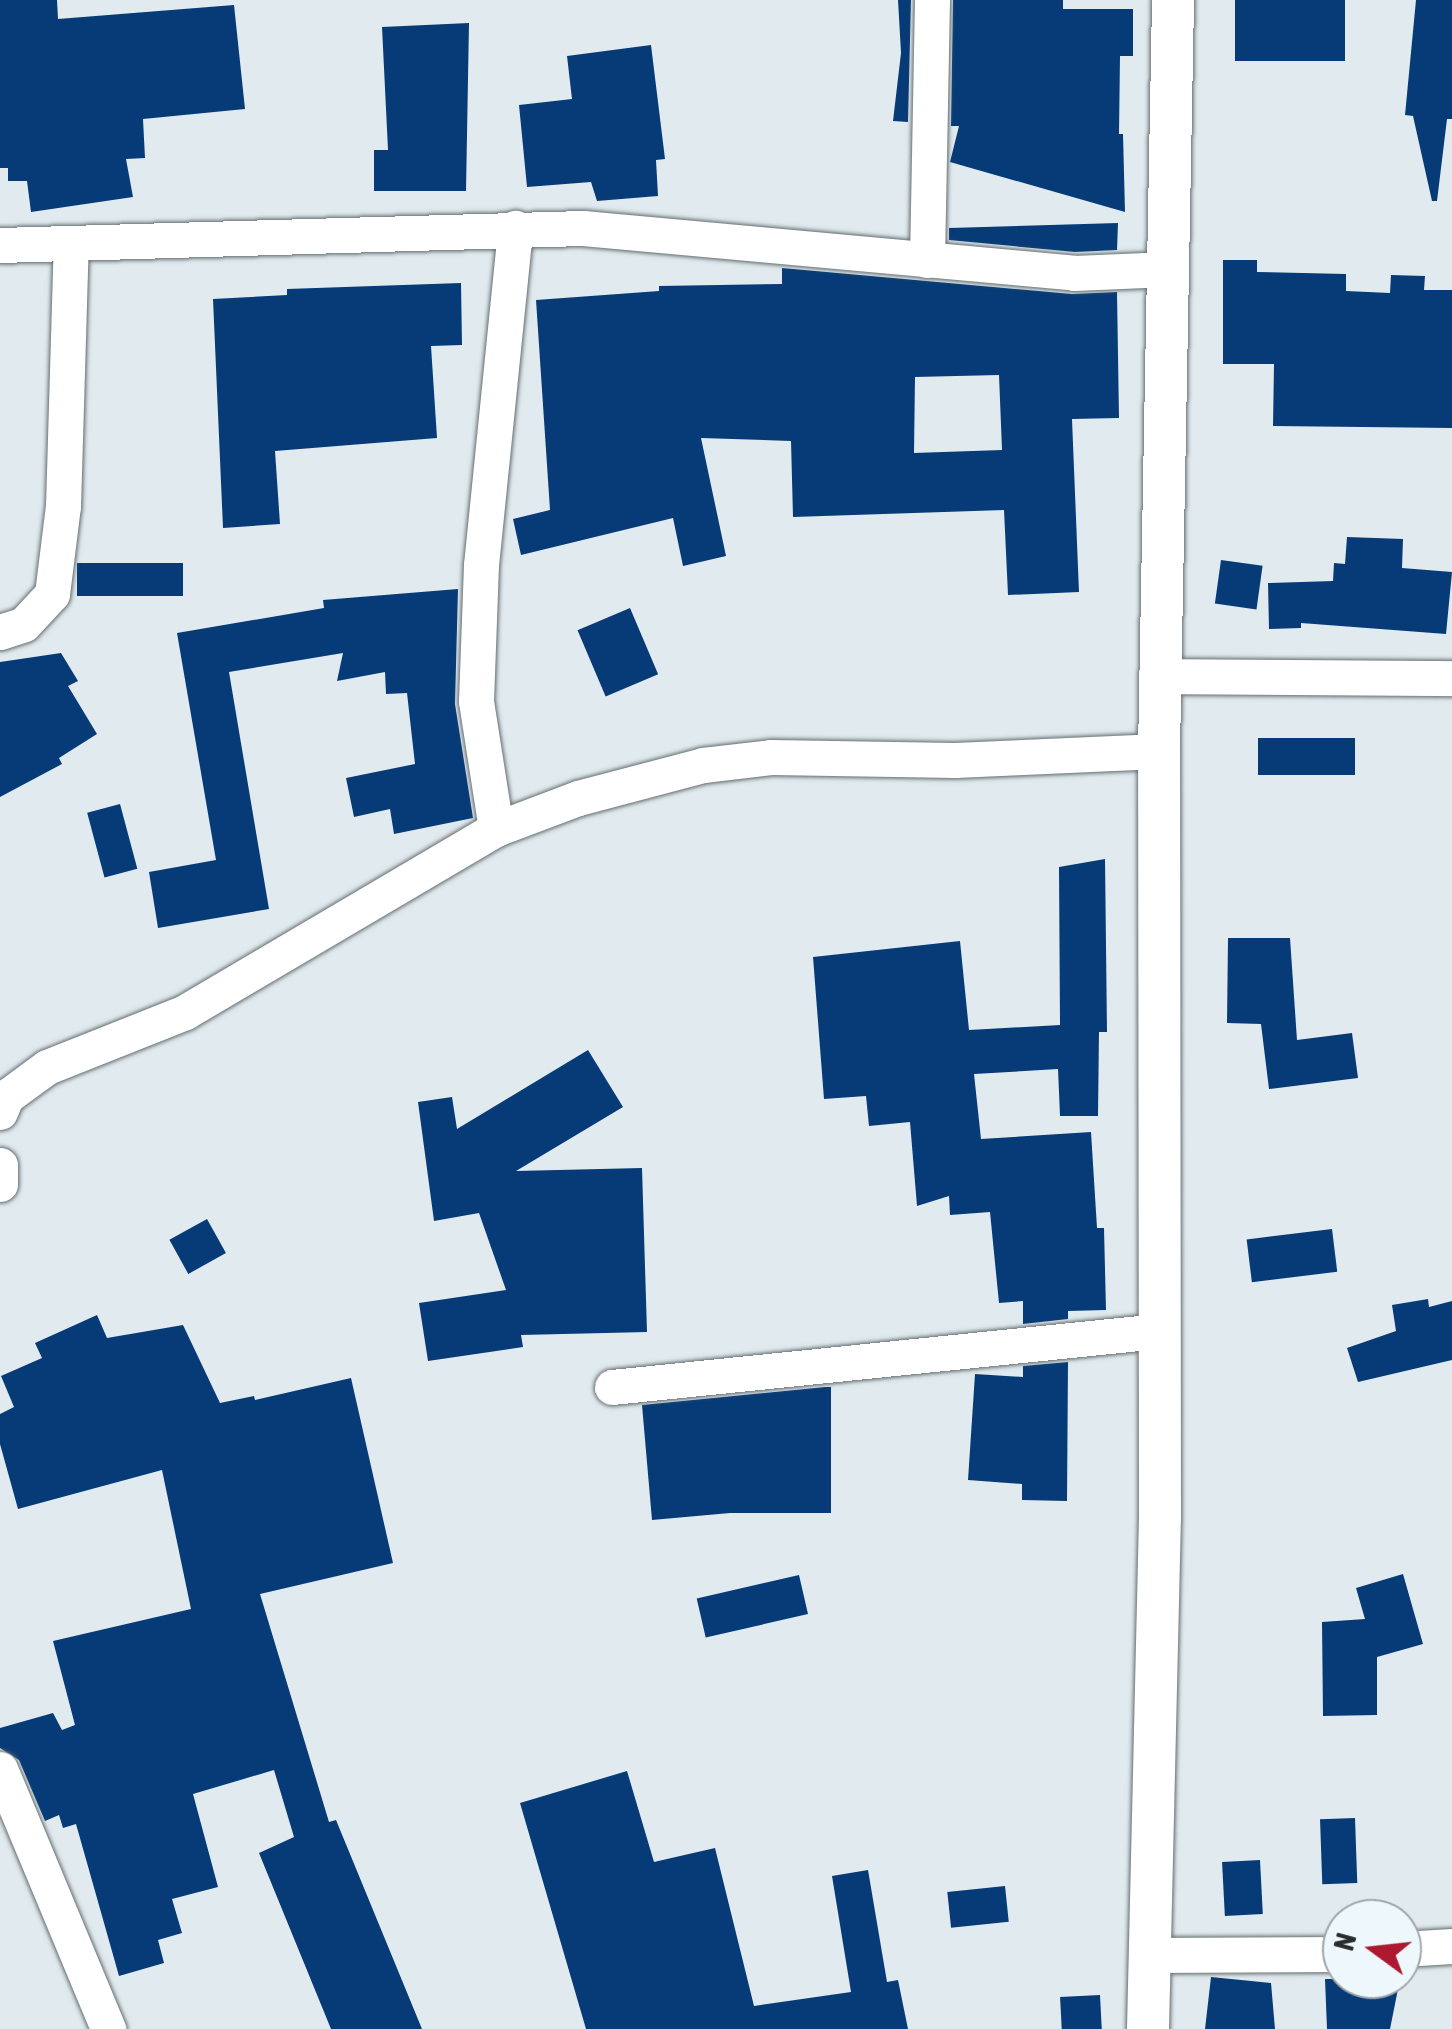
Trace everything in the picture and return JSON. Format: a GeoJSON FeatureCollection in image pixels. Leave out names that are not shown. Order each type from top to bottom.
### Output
{"type":"FeatureCollection","features":[{"type":"Feature","properties":{"kind":"street"},"geometry":{"type":"LineString","coordinates":[[927,260],[932,0]]}},
{"type":"Feature","properties":{"kind":"street"},"geometry":{"type":"LineString","coordinates":[[1148,2029],[1160,1331],[1159,751],[1164,676],[1173,0]]}},
{"type":"Feature","properties":{"kind":"street"},"geometry":{"type":"LineString","coordinates":[[496,829],[476,701],[481,565],[515,228]]}},
{"type":"Feature","properties":{"kind":"street"},"geometry":{"type":"LineString","coordinates":[[0,245],[515,228],[728,238],[1074,273],[1169,269]]}},
{"type":"Feature","properties":{"kind":"street"},"geometry":{"type":"LineString","coordinates":[[0,632],[24,624],[52,594],[64,506],[71,244]]}},
{"type":"Feature","properties":{"kind":"street"},"geometry":{"type":"LineString","coordinates":[[1164,676],[1452,678]]}},
{"type":"Feature","properties":{"kind":"street"},"geometry":{"type":"LineString","coordinates":[[0,1112],[6,1097],[47,1067],[184,1012],[496,829],[578,798],[703,764],[771,757],[955,760],[1159,751]]}},
{"type":"Feature","properties":{"kind":"street"},"geometry":{"type":"LineString","coordinates":[[0,1165],[0,1184]]}},
{"type":"Feature","properties":{"kind":"street"},"geometry":{"type":"LineString","coordinates":[[612,1387],[1160,1331]]}},
{"type":"Feature","properties":{"kind":"street"},"geometry":{"type":"LineString","coordinates":[[0,1770],[108,2029]]}},
{"type":"Feature","properties":{"kind":"street"},"geometry":{"type":"LineString","coordinates":[[1422,1948],[1452,1946]]}},
{"type":"Feature","properties":{"kind":"street"},"geometry":{"type":"LineString","coordinates":[[1151,1955],[1322,1954]]}},
{"type":"Feature","properties":{"kind":"building"},"geometry":{"type":"Polygon","coordinates":[[[0,0],[57,0],[58,19],[234,5],[245,109],[143,119],[145,158],[126,159],[133,197],[31,212],[27,181],[8,181],[8,168],[0,168],[0,0]]]}},
{"type":"Feature","properties":{"kind":"building"},"geometry":{"type":"Polygon","coordinates":[[[898,0],[911,0],[908,122],[893,121],[901,53],[898,0]]]}},
{"type":"Feature","properties":{"kind":"building"},"geometry":{"type":"Polygon","coordinates":[[[953,0],[1063,0],[1063,9],[1133,9],[1133,56],[1120,56],[1119,134],[1123,134],[1125,212],[950,162],[959,126],[951,126],[953,0]]]}},
{"type":"Feature","properties":{"kind":"building"},"geometry":{"type":"Polygon","coordinates":[[[1235,0],[1345,0],[1345,61],[1235,61],[1235,0]]]}},
{"type":"Feature","properties":{"kind":"building"},"geometry":{"type":"Polygon","coordinates":[[[1416,0],[1452,0],[1452,119],[1447,119],[1437,201],[1432,201],[1413,116],[1405,115],[1416,0]]]}},
{"type":"Feature","properties":{"kind":"building"},"geometry":{"type":"Polygon","coordinates":[[[469,23],[466,191],[374,191],[374,150],[388,150],[382,27],[469,23]]]}},
{"type":"Feature","properties":{"kind":"building"},"geometry":{"type":"Polygon","coordinates":[[[651,45],[665,159],[656,160],[658,196],[597,201],[591,182],[527,187],[519,105],[572,99],[567,56],[651,45]]]}},
{"type":"Feature","properties":{"kind":"building"},"geometry":{"type":"Polygon","coordinates":[[[1118,223],[1117,250],[1075,252],[949,240],[949,228],[1118,223]]]}},
{"type":"Feature","properties":{"kind":"building"},"geometry":{"type":"Polygon","coordinates":[[[1223,260],[1257,260],[1257,272],[1346,274],[1346,291],[1390,293],[1391,275],[1425,276],[1424,290],[1452,290],[1452,428],[1273,426],[1274,364],[1223,364],[1223,260]]]}},
{"type":"Feature","properties":{"kind":"building"},"geometry":{"type":"Polygon","coordinates":[[[782,268],[1072,294],[1117,292],[1119,418],[1072,419],[1079,592],[1008,595],[1004,510],[793,517],[791,441],[701,438],[726,556],[683,566],[673,518],[521,555],[513,519],[550,510],[536,300],[659,291],[659,286],[782,284],[782,268]],[[999,375],[915,377],[914,453],[1002,450],[999,375]]]}},
{"type":"Feature","properties":{"kind":"building"},"geometry":{"type":"Polygon","coordinates":[[[461,283],[462,345],[431,346],[437,438],[275,451],[280,524],[223,528],[213,299],[287,295],[287,289],[461,283]]]}},
{"type":"Feature","properties":{"kind":"building"},"geometry":{"type":"Polygon","coordinates":[[[1347,537],[1403,539],[1402,568],[1452,572],[1446,634],[1301,623],[1301,628],[1269,629],[1268,583],[1333,581],[1334,563],[1345,564],[1347,537]]]}},
{"type":"Feature","properties":{"kind":"building"},"geometry":{"type":"Polygon","coordinates":[[[1221,560],[1263,566],[1256,609],[1215,604],[1221,560]]]}},
{"type":"Feature","properties":{"kind":"building"},"geometry":{"type":"Polygon","coordinates":[[[77,563],[183,563],[183,596],[77,596],[77,563]]]}},
{"type":"Feature","properties":{"kind":"building"},"geometry":{"type":"Polygon","coordinates":[[[458,589],[455,704],[473,818],[394,834],[390,809],[354,817],[346,778],[415,764],[407,693],[386,694],[385,672],[337,681],[343,653],[229,672],[269,909],[158,928],[149,872],[216,860],[177,633],[324,608],[323,600],[458,589]]]}},
{"type":"Feature","properties":{"kind":"building"},"geometry":{"type":"Polygon","coordinates":[[[630,608],[658,674],[606,697],[578,630],[630,608]]]}},
{"type":"Feature","properties":{"kind":"building"},"geometry":{"type":"Polygon","coordinates":[[[61,653],[78,681],[68,686],[97,734],[59,758],[62,764],[0,797],[0,662],[61,653]]]}},
{"type":"Feature","properties":{"kind":"building"},"geometry":{"type":"Polygon","coordinates":[[[1258,738],[1355,738],[1355,775],[1258,775],[1258,738]]]}},
{"type":"Feature","properties":{"kind":"building"},"geometry":{"type":"Polygon","coordinates":[[[120,804],[137,869],[104,878],[87,813],[120,804]]]}},
{"type":"Feature","properties":{"kind":"building"},"geometry":{"type":"Polygon","coordinates":[[[1105,859],[1107,1032],[1099,1032],[1098,1116],[1060,1116],[1058,1069],[974,1074],[981,1139],[1091,1132],[1097,1228],[1104,1228],[1106,1310],[1068,1311],[1068,1319],[1023,1324],[1023,1301],[999,1303],[990,1212],[950,1215],[949,1196],[917,1206],[910,1122],[869,1126],[866,1096],[824,1099],[813,957],[960,941],[969,1030],[1060,1025],[1059,867],[1105,859]]]}},
{"type":"Feature","properties":{"kind":"building"},"geometry":{"type":"Polygon","coordinates":[[[1228,938],[1290,938],[1297,1040],[1352,1033],[1358,1078],[1269,1089],[1261,1024],[1227,1023],[1228,938]]]}},
{"type":"Feature","properties":{"kind":"building"},"geometry":{"type":"Polygon","coordinates":[[[588,1050],[623,1107],[516,1171],[642,1168],[647,1332],[521,1335],[523,1347],[428,1361],[419,1303],[506,1290],[479,1213],[434,1221],[418,1102],[452,1097],[457,1129],[588,1050]]]}},
{"type":"Feature","properties":{"kind":"building"},"geometry":{"type":"Polygon","coordinates":[[[207,1219],[226,1253],[188,1274],[169,1240],[207,1219]]]}},
{"type":"Feature","properties":{"kind":"building"},"geometry":{"type":"Polygon","coordinates":[[[1332,1229],[1337,1272],[1252,1282],[1247,1239],[1332,1229]]]}},
{"type":"Feature","properties":{"kind":"building"},"geometry":{"type":"Polygon","coordinates":[[[1428,1299],[1429,1307],[1452,1301],[1452,1360],[1358,1382],[1347,1348],[1396,1331],[1392,1305],[1428,1299]]]}},
{"type":"Feature","properties":{"kind":"building"},"geometry":{"type":"Polygon","coordinates":[[[97,1315],[107,1338],[183,1325],[220,1403],[254,1396],[255,1400],[351,1378],[393,1563],[260,1594],[329,1822],[336,1820],[422,2029],[331,2029],[259,1853],[294,1837],[274,1770],[193,1794],[218,1887],[172,1899],[182,1933],[158,1940],[164,1963],[119,1976],[76,1824],[63,1828],[59,1815],[45,1821],[19,1760],[0,1748],[0,1728],[53,1713],[62,1730],[75,1725],[53,1641],[191,1609],[162,1470],[18,1509],[0,1444],[0,1414],[14,1407],[1,1376],[42,1358],[35,1343],[97,1315]]]}},
{"type":"Feature","properties":{"kind":"building"},"geometry":{"type":"Polygon","coordinates":[[[1068,1362],[1067,1501],[1022,1500],[1022,1484],[968,1480],[975,1374],[1023,1377],[1023,1366],[1068,1362]]]}},
{"type":"Feature","properties":{"kind":"building"},"geometry":{"type":"Polygon","coordinates":[[[831,1387],[831,1513],[730,1513],[652,1520],[642,1405],[831,1387]]]}},
{"type":"Feature","properties":{"kind":"building"},"geometry":{"type":"Polygon","coordinates":[[[1403,1574],[1423,1644],[1377,1657],[1377,1715],[1323,1716],[1322,1622],[1365,1619],[1356,1588],[1403,1574]]]}},
{"type":"Feature","properties":{"kind":"building"},"geometry":{"type":"Polygon","coordinates":[[[799,1575],[808,1614],[706,1638],[697,1599],[799,1575]]]}},
{"type":"Feature","properties":{"kind":"building"},"geometry":{"type":"Polygon","coordinates":[[[627,1771],[654,1862],[715,1848],[754,2006],[851,1992],[832,1876],[868,1870],[887,1982],[898,1980],[908,2029],[586,2029],[520,1803],[627,1771]]]}},
{"type":"Feature","properties":{"kind":"building"},"geometry":{"type":"Polygon","coordinates":[[[1355,1818],[1357,1883],[1322,1884],[1320,1819],[1355,1818]]]}},
{"type":"Feature","properties":{"kind":"building"},"geometry":{"type":"Polygon","coordinates":[[[1260,1860],[1263,1914],[1225,1916],[1222,1862],[1260,1860]]]}},
{"type":"Feature","properties":{"kind":"building"},"geometry":{"type":"Polygon","coordinates":[[[1005,1886],[1009,1922],[951,1928],[947,1892],[1005,1886]]]}},
{"type":"Feature","properties":{"kind":"building"},"geometry":{"type":"Polygon","coordinates":[[[1211,1977],[1271,1983],[1275,2029],[1205,2029],[1211,1977]]]}},
{"type":"Feature","properties":{"kind":"building"},"geometry":{"type":"Polygon","coordinates":[[[1100,1995],[1102,2029],[1062,2029],[1060,1997],[1100,1995]]]}},
{"type":"Feature","properties":{"kind":"building"},"geometry":{"type":"Polygon","coordinates":[[[1326,1999],[1396,1999],[1390,2029],[1327,2029],[1326,1999]]]}}]}
